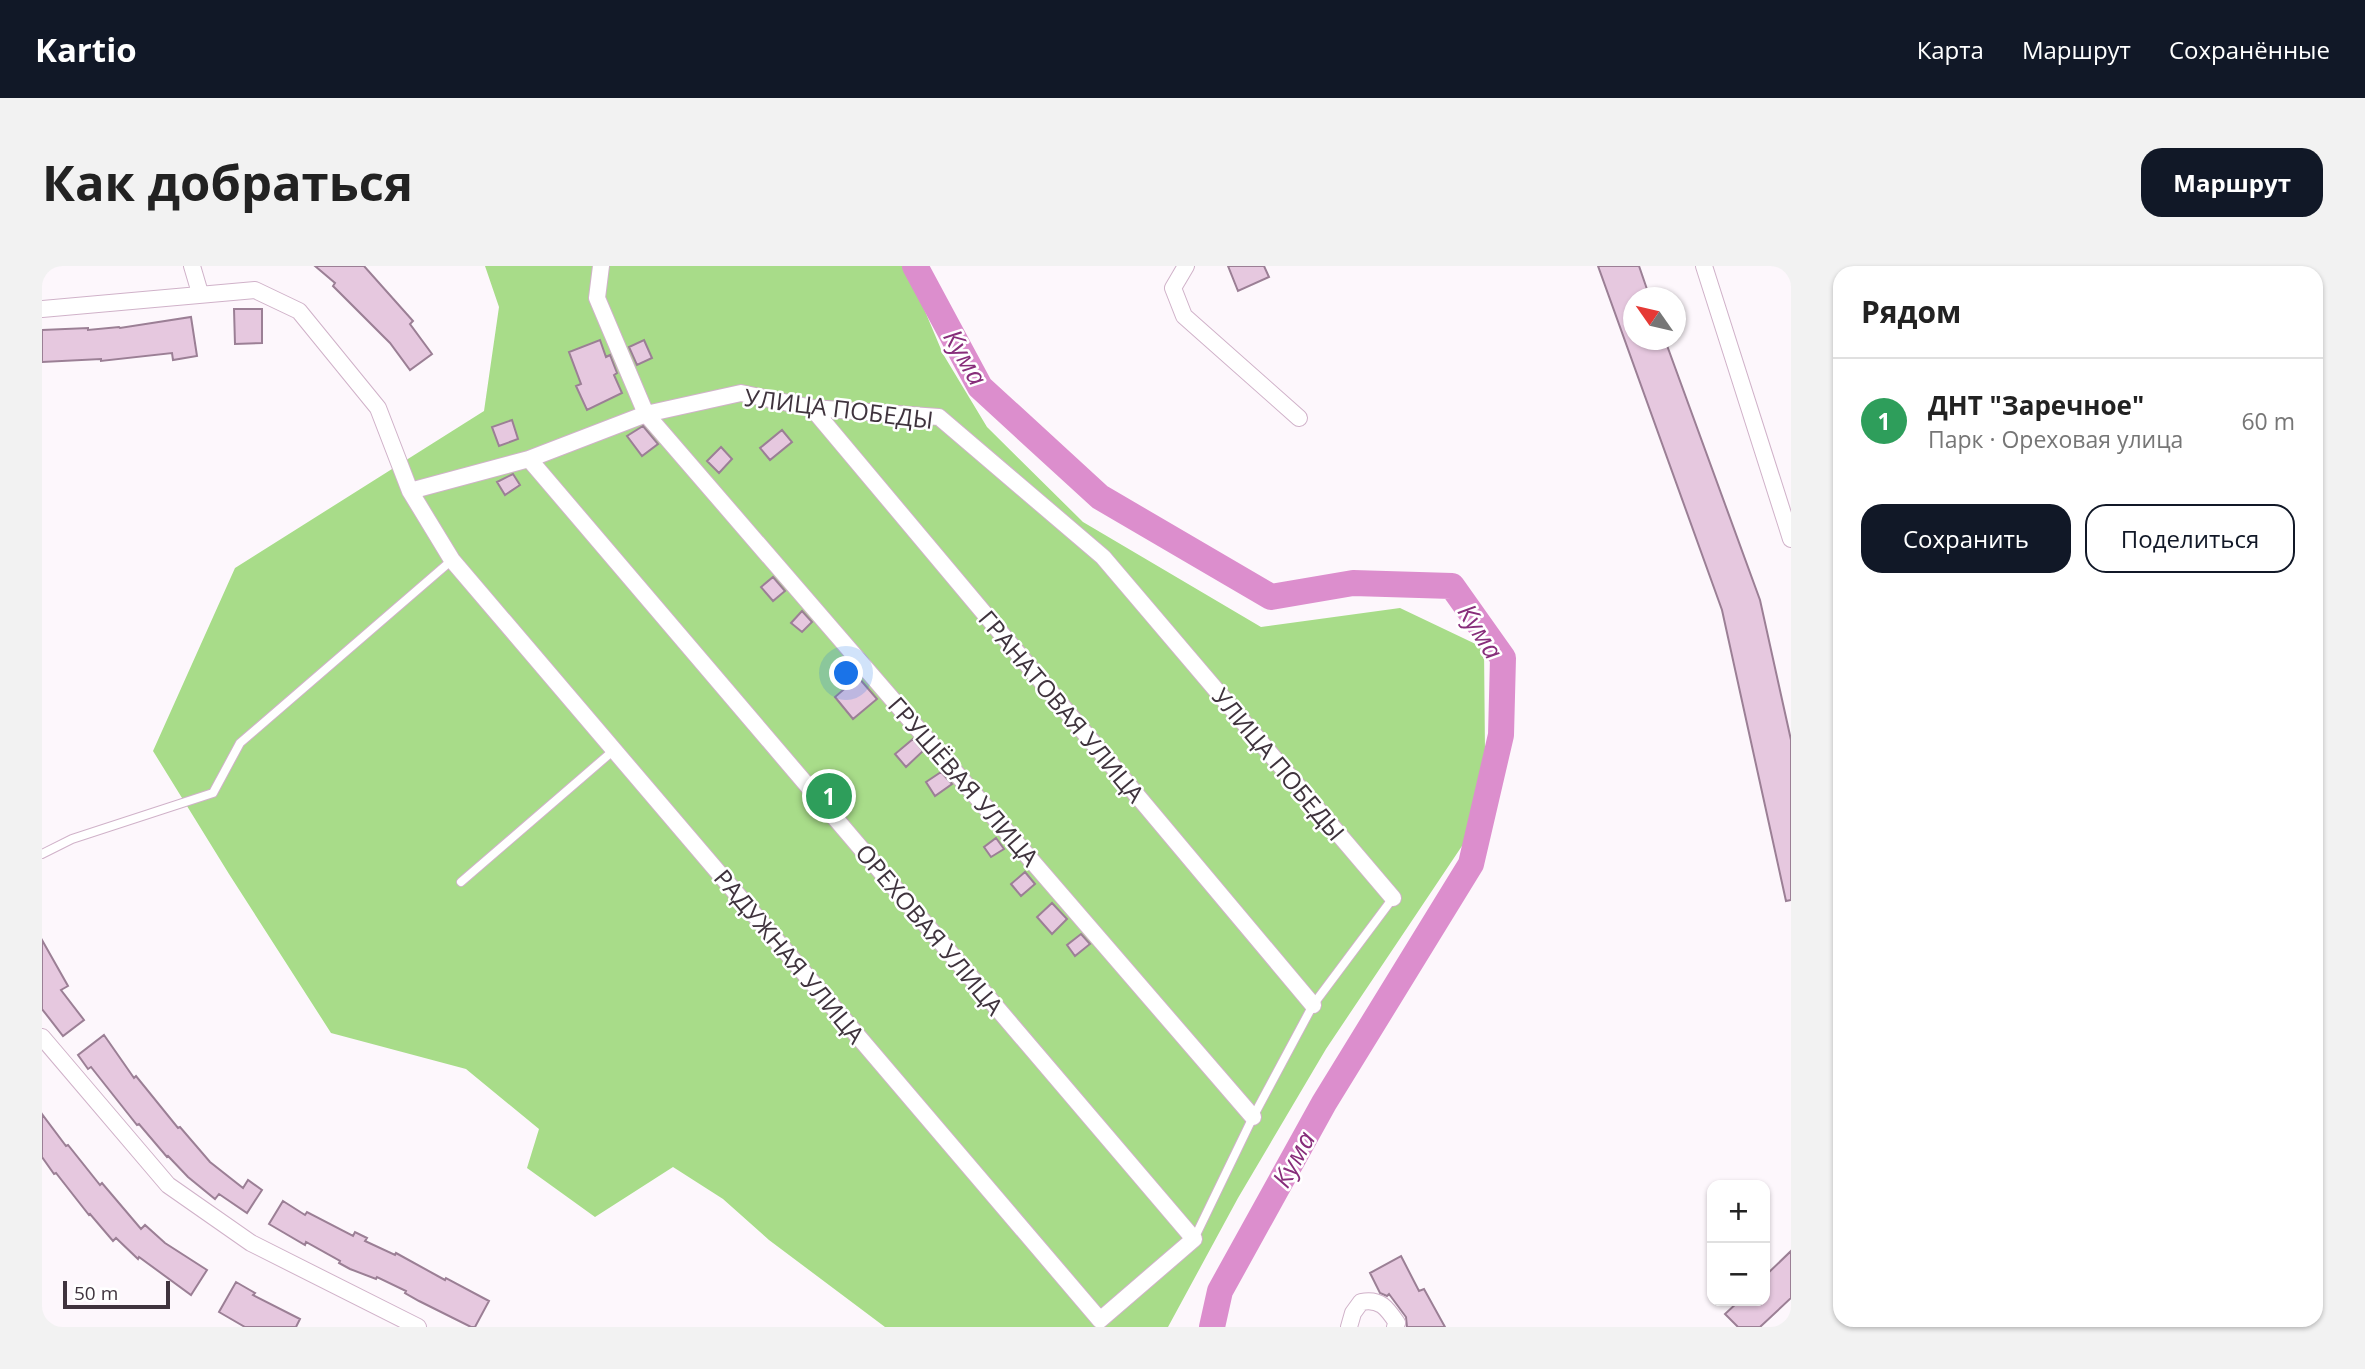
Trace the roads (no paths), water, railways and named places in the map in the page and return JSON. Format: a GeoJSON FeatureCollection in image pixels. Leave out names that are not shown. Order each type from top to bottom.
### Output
{"type":"FeatureCollection","features":[{"type":"Feature","properties":{"kind":"street"},"geometry":{"type":"LineString","coordinates":[[192,266],[200,293]]}},
{"type":"Feature","properties":{"kind":"street","name":"ГРУШЁВАЯ УЛИЦА"},"geometry":{"type":"LineString","coordinates":[[601,266],[597,298],[646,414],[1253,1117]]}},
{"type":"Feature","properties":{"kind":"street"},"geometry":{"type":"LineString","coordinates":[[1186,266],[1173,288],[1184,316],[1299,418]]}},
{"type":"Feature","properties":{"kind":"street"},"geometry":{"type":"LineString","coordinates":[[1704,266],[1791,539]]}},
{"type":"Feature","properties":{"kind":"street"},"geometry":{"type":"LineString","coordinates":[[42,309],[255,290],[299,311],[379,408],[410,491]]}},
{"type":"Feature","properties":{"kind":"street","name":"УЛИЦА ПОБЕДЫ"},"geometry":{"type":"LineString","coordinates":[[410,491],[529,459],[646,414],[741,393],[811,408],[939,417],[1103,557],[1393,898]]}},
{"type":"Feature","properties":{"kind":"street","name":"ГРАНАТОВАЯ УЛИЦА"},"geometry":{"type":"LineString","coordinates":[[811,408],[1312,1005]]}},
{"type":"Feature","properties":{"kind":"street","name":"ОРЕХОВАЯ УЛИЦА"},"geometry":{"type":"LineString","coordinates":[[529,459],[1194,1239]]}},
{"type":"Feature","properties":{"kind":"street","name":"РАДУЖНАЯ УЛИЦА"},"geometry":{"type":"LineString","coordinates":[[410,491],[452,560],[1100,1320],[1194,1239]]}},
{"type":"Feature","properties":{"kind":"street"},"geometry":{"type":"LineString","coordinates":[[42,1037],[168,1185],[251,1243],[418,1327]]}},
{"type":"Feature","properties":{"kind":"street"},"geometry":{"type":"LineString","coordinates":[[1349,1327],[1353,1313],[1361,1302],[1372,1299],[1385,1306],[1397,1323],[1395,1327]]}},
{"type":"Feature","properties":{"kind":"lane"},"geometry":{"type":"LineString","coordinates":[[42,854],[72,839],[213,793],[240,743],[452,560]]}},
{"type":"Feature","properties":{"kind":"lane"},"geometry":{"type":"LineString","coordinates":[[461,882],[614,750]]}},
{"type":"Feature","properties":{"kind":"lane"},"geometry":{"type":"LineString","coordinates":[[1194,1239],[1253,1117],[1312,1005],[1393,898]]}},
{"type":"Feature","properties":{"kind":"waterway","name":"Кума"},"geometry":{"type":"LineString","coordinates":[[915,266],[980,387],[1100,497],[1271,597],[1353,583],[1452,586],[1503,658],[1501,735],[1471,864],[1324,1103],[1220,1291],[1212,1327]]}},
{"type":"Feature","properties":{"kind":"place","name":"ДНТ \"Заречное\""},"geometry":{"type":"Point","coordinates":[829,796]}}]}
